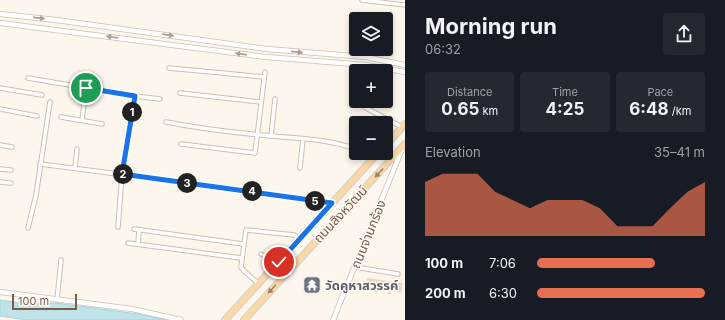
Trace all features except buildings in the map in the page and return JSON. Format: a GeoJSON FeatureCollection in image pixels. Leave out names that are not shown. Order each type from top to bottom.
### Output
{"type":"FeatureCollection","features":[{"type":"Feature","properties":{"kind":"main road"},"geometry":{"type":"LineString","coordinates":[[393,137],[403,126]]}},
{"type":"Feature","properties":{"kind":"main road","name":"ถนนสิงหวัฒน์"},"geometry":{"type":"LineString","coordinates":[[244,320],[404,145]]}},
{"type":"Feature","properties":{"kind":"main road","name":"ถนนสิงหวัฒน์"},"geometry":{"type":"LineString","coordinates":[[225,320],[372,160]]}},
{"type":"Feature","properties":{"kind":"street"},"geometry":{"type":"LineString","coordinates":[[362,0],[405,5]]}},
{"type":"Feature","properties":{"kind":"street"},"geometry":{"type":"LineString","coordinates":[[0,14],[56,20],[267,49],[366,57],[405,64]]}},
{"type":"Feature","properties":{"kind":"street"},"geometry":{"type":"LineString","coordinates":[[0,23],[266,57],[366,64]]}},
{"type":"Feature","properties":{"kind":"street"},"geometry":{"type":"LineString","coordinates":[[169,68],[265,74],[255,153],[181,144]]}},
{"type":"Feature","properties":{"kind":"street"},"geometry":{"type":"LineString","coordinates":[[393,70],[405,72]]}},
{"type":"Feature","properties":{"kind":"street"},"geometry":{"type":"LineString","coordinates":[[28,78],[160,99]]}},
{"type":"Feature","properties":{"kind":"street"},"geometry":{"type":"LineString","coordinates":[[0,88],[42,94]]}},
{"type":"Feature","properties":{"kind":"street"},"geometry":{"type":"LineString","coordinates":[[82,120],[86,88]]}},
{"type":"Feature","properties":{"kind":"street"},"geometry":{"type":"LineString","coordinates":[[180,93],[261,102]]}},
{"type":"Feature","properties":{"kind":"street"},"geometry":{"type":"LineString","coordinates":[[118,227],[122,174],[135,96]]}},
{"type":"Feature","properties":{"kind":"street"},"geometry":{"type":"LineString","coordinates":[[271,136],[275,99]]}},
{"type":"Feature","properties":{"kind":"street"},"geometry":{"type":"LineString","coordinates":[[28,228],[36,195],[50,102]]}},
{"type":"Feature","properties":{"kind":"street"},"geometry":{"type":"LineString","coordinates":[[366,108],[403,126]]}},
{"type":"Feature","properties":{"kind":"street"},"geometry":{"type":"LineString","coordinates":[[0,109],[37,116]]}},
{"type":"Feature","properties":{"kind":"street"},"geometry":{"type":"LineString","coordinates":[[61,117],[102,124]]}},
{"type":"Feature","properties":{"kind":"street"},"geometry":{"type":"LineString","coordinates":[[166,122],[191,127],[258,135],[328,141],[349,147]]}},
{"type":"Feature","properties":{"kind":"street"},"geometry":{"type":"LineString","coordinates":[[300,168],[303,139]]}},
{"type":"Feature","properties":{"kind":"street","name":"ถนนจ่านกร้อง"},"geometry":{"type":"LineString","coordinates":[[333,320],[404,145]]}},
{"type":"Feature","properties":{"kind":"street"},"geometry":{"type":"LineString","coordinates":[[0,146],[12,147]]}},
{"type":"Feature","properties":{"kind":"street"},"geometry":{"type":"LineString","coordinates":[[74,168],[77,149]]}},
{"type":"Feature","properties":{"kind":"street"},"geometry":{"type":"LineString","coordinates":[[40,164],[332,203]]}},
{"type":"Feature","properties":{"kind":"street"},"geometry":{"type":"LineString","coordinates":[[0,169],[11,170]]}},
{"type":"Feature","properties":{"kind":"street"},"geometry":{"type":"LineString","coordinates":[[0,182],[11,183]]}},
{"type":"Feature","properties":{"kind":"street"},"geometry":{"type":"LineString","coordinates":[[134,229],[244,244]]}},
{"type":"Feature","properties":{"kind":"street"},"geometry":{"type":"LineString","coordinates":[[138,244],[140,230]]}},
{"type":"Feature","properties":{"kind":"street"},"geometry":{"type":"LineString","coordinates":[[258,283],[243,271],[241,266],[246,230],[294,235],[300,238]]}},
{"type":"Feature","properties":{"kind":"street"},"geometry":{"type":"LineString","coordinates":[[128,243],[242,258]]}},
{"type":"Feature","properties":{"kind":"street"},"geometry":{"type":"LineString","coordinates":[[261,254],[279,262]]}},
{"type":"Feature","properties":{"kind":"street"},"geometry":{"type":"LineString","coordinates":[[57,300],[61,260]]}},
{"type":"Feature","properties":{"kind":"street"},"geometry":{"type":"LineString","coordinates":[[355,267],[398,274]]}},
{"type":"Feature","properties":{"kind":"street"},"geometry":{"type":"LineString","coordinates":[[0,292],[138,310],[181,320]]}},
{"type":"Feature","properties":{"kind":"water"},"geometry":{"type":"Polygon","coordinates":[[[0,300],[26,304],[56,303],[138,314],[166,320],[27,320],[0,316],[0,300]]]}},
{"type":"Feature","properties":{"kind":"place","name":"วัดคูหาสวรรค์"},"geometry":{"type":"Point","coordinates":[312,285]}},
{"type":"Feature","properties":{"kind":"route"},"geometry":{"type":"LineString","coordinates":[[86,88],[135,96],[122,174],[332,203],[279,262]]}}]}
